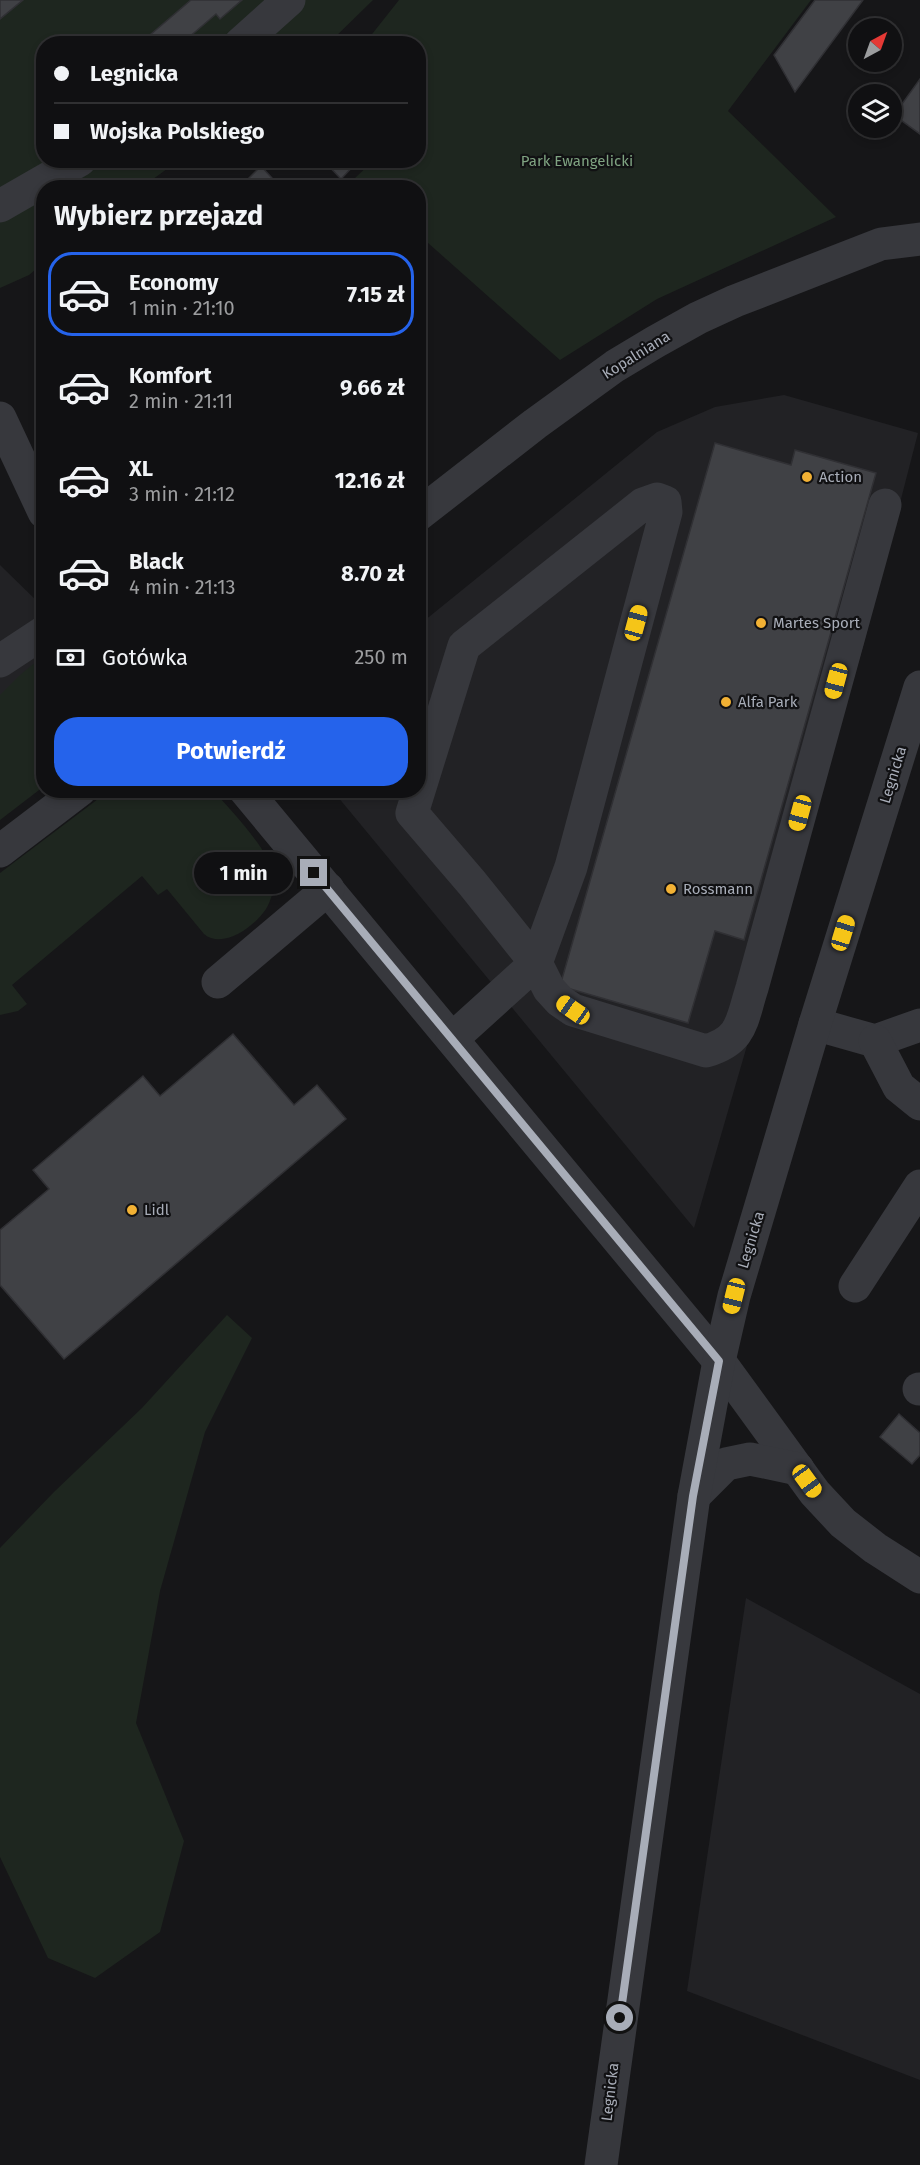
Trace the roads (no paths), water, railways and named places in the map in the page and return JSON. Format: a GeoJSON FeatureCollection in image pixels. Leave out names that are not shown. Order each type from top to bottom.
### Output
{"type":"FeatureCollection","features":[{"type":"Feature","properties":{"kind":"street"},"geometry":{"type":"LineString","coordinates":[[249,36],[289,0]]}},
{"type":"Feature","properties":{"kind":"street"},"geometry":{"type":"LineString","coordinates":[[45,180],[66,168]]}},
{"type":"Feature","properties":{"kind":"street"},"geometry":{"type":"LineString","coordinates":[[0,206],[36,185]]}},
{"type":"Feature","properties":{"kind":"street"},"geometry":{"type":"LineString","coordinates":[[881,244],[920,219]]}},
{"type":"Feature","properties":{"kind":"street","name":"Kopalniana"},"geometry":{"type":"LineString","coordinates":[[426,509],[535,424],[615,366],[655,342],[735,301],[881,244],[920,239]]}},
{"type":"Feature","properties":{"kind":"street"},"geometry":{"type":"LineString","coordinates":[[881,244],[920,254]]}},
{"type":"Feature","properties":{"kind":"street"},"geometry":{"type":"LineString","coordinates":[[0,418],[36,495]]}},
{"type":"Feature","properties":{"kind":"street"},"geometry":{"type":"LineString","coordinates":[[426,768],[464,646],[643,504],[657,499],[665,502],[666,512],[571,867],[536,963],[452,1039]]}},
{"type":"Feature","properties":{"kind":"street"},"geometry":{"type":"LineString","coordinates":[[417,798],[412,813],[536,963],[549,989],[560,1001],[573,1010],[706,1051],[722,1047],[735,1036],[752,988],[885,505]]}},
{"type":"Feature","properties":{"kind":"street"},"geometry":{"type":"LineString","coordinates":[[0,661],[36,637]]}},
{"type":"Feature","properties":{"kind":"street","name":"Legnicka"},"geometry":{"type":"LineString","coordinates":[[601,2165],[693,1496],[719,1361],[734,1296],[815,1024],[920,687]]}},
{"type":"Feature","properties":{"kind":"street"},"geometry":{"type":"LineString","coordinates":[[0,850],[69,798]]}},
{"type":"Feature","properties":{"kind":"street"},"geometry":{"type":"LineString","coordinates":[[252,798],[719,1361],[815,1493],[843,1523],[875,1548],[920,1577]]}},
{"type":"Feature","properties":{"kind":"street"},"geometry":{"type":"LineString","coordinates":[[218,982],[328,889]]}},
{"type":"Feature","properties":{"kind":"street"},"geometry":{"type":"LineString","coordinates":[[815,1024],[875,1041],[920,1025]]}},
{"type":"Feature","properties":{"kind":"street"},"geometry":{"type":"LineString","coordinates":[[875,1041],[899,1087],[920,1104]]}},
{"type":"Feature","properties":{"kind":"street"},"geometry":{"type":"LineString","coordinates":[[855,1286],[920,1186]]}},
{"type":"Feature","properties":{"kind":"street"},"geometry":{"type":"LineString","coordinates":[[693,1496],[726,1464],[750,1459],[798,1469]]}},
{"type":"Feature","properties":{"kind":"place","name":"Action"},"geometry":{"type":"Point","coordinates":[807,477]}},
{"type":"Feature","properties":{"kind":"place","name":"Martes Sport"},"geometry":{"type":"Point","coordinates":[761,623]}},
{"type":"Feature","properties":{"kind":"place","name":"Alfa Park"},"geometry":{"type":"Point","coordinates":[726,702]}},
{"type":"Feature","properties":{"kind":"place","name":"Rossmann"},"geometry":{"type":"Point","coordinates":[671,889]}},
{"type":"Feature","properties":{"kind":"place","name":"Lidl"},"geometry":{"type":"Point","coordinates":[132,1210]}},
{"type":"Feature","properties":{"kind":"park label","name":"Park Ewangelicki"},"geometry":{"type":"Point","coordinates":[577,161]}}]}
